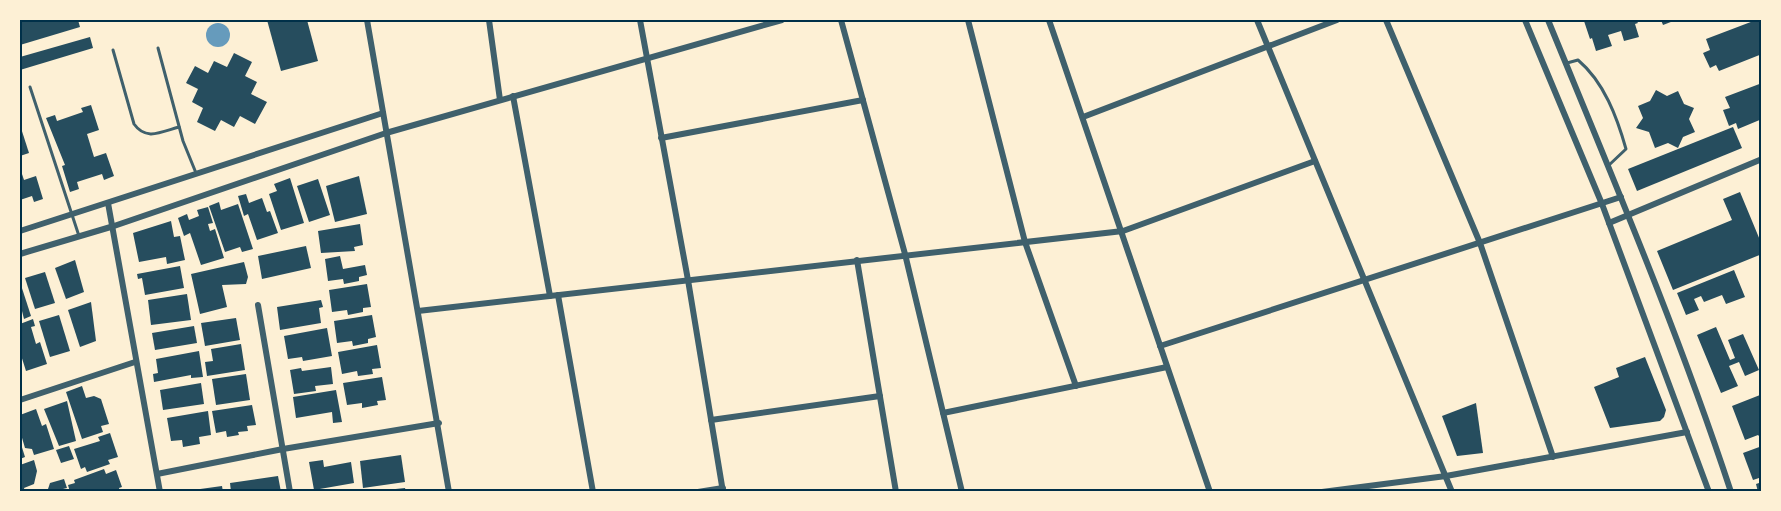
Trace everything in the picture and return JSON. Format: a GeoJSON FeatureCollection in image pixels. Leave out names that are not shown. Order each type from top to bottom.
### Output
{"type":"FeatureCollection","features":[{"type":"Feature","properties":{"kind":"street"},"geometry":{"type":"LineString","coordinates":[[367,20],[439,423],[449,492]]}},
{"type":"Feature","properties":{"kind":"street"},"geometry":{"type":"LineString","coordinates":[[489,20],[500,100]]}},
{"type":"Feature","properties":{"kind":"street"},"geometry":{"type":"LineString","coordinates":[[640,20],[688,280],[723,490],[698,492]]}},
{"type":"Feature","properties":{"kind":"street"},"geometry":{"type":"LineString","coordinates":[[20,254],[114,226],[386,133],[782,20]]}},
{"type":"Feature","properties":{"kind":"street"},"geometry":{"type":"LineString","coordinates":[[841,20],[905,254],[962,492]]}},
{"type":"Feature","properties":{"kind":"street"},"geometry":{"type":"LineString","coordinates":[[969,20],[1025,242],[1076,386]]}},
{"type":"Feature","properties":{"kind":"street"},"geometry":{"type":"LineString","coordinates":[[1049,20],[1123,231],[1210,492]]}},
{"type":"Feature","properties":{"kind":"street"},"geometry":{"type":"LineString","coordinates":[[1257,20],[1452,492]]}},
{"type":"Feature","properties":{"kind":"street"},"geometry":{"type":"LineString","coordinates":[[1083,117],[1269,48],[1337,20]]}},
{"type":"Feature","properties":{"kind":"street"},"geometry":{"type":"LineString","coordinates":[[1386,20],[1480,243],[1553,457]]}},
{"type":"Feature","properties":{"kind":"street"},"geometry":{"type":"LineString","coordinates":[[1525,20],[1602,204],[1709,492]]}},
{"type":"Feature","properties":{"kind":"street"},"geometry":{"type":"LineString","coordinates":[[1548,20],[1629,216],[1710,427],[1731,492]]}},
{"type":"Feature","properties":{"kind":"street"},"geometry":{"type":"LineString","coordinates":[[513,96],[550,296]]}},
{"type":"Feature","properties":{"kind":"street"},"geometry":{"type":"LineString","coordinates":[[662,138],[863,100]]}},
{"type":"Feature","properties":{"kind":"street"},"geometry":{"type":"LineString","coordinates":[[20,231],[72,216],[196,173],[383,113]]}},
{"type":"Feature","properties":{"kind":"street"},"geometry":{"type":"LineString","coordinates":[[1609,223],[1761,159]]}},
{"type":"Feature","properties":{"kind":"street"},"geometry":{"type":"LineString","coordinates":[[418,311],[1123,231],[1315,161]]}},
{"type":"Feature","properties":{"kind":"street"},"geometry":{"type":"LineString","coordinates":[[1160,346],[1621,197]]}},
{"type":"Feature","properties":{"kind":"street"},"geometry":{"type":"LineString","coordinates":[[108,203],[114,226],[135,362],[160,492]]}},
{"type":"Feature","properties":{"kind":"street"},"geometry":{"type":"LineString","coordinates":[[857,260],[896,492]]}},
{"type":"Feature","properties":{"kind":"street"},"geometry":{"type":"LineString","coordinates":[[558,295],[593,492]]}},
{"type":"Feature","properties":{"kind":"street"},"geometry":{"type":"LineString","coordinates":[[258,305],[290,492]]}},
{"type":"Feature","properties":{"kind":"street"},"geometry":{"type":"LineString","coordinates":[[20,400],[135,362]]}},
{"type":"Feature","properties":{"kind":"street"},"geometry":{"type":"LineString","coordinates":[[943,413],[1167,367]]}},
{"type":"Feature","properties":{"kind":"street"},"geometry":{"type":"LineString","coordinates":[[711,420],[880,396]]}},
{"type":"Feature","properties":{"kind":"street"},"geometry":{"type":"LineString","coordinates":[[157,474],[283,449],[439,423]]}},
{"type":"Feature","properties":{"kind":"street"},"geometry":{"type":"LineString","coordinates":[[1322,492],[1446,476],[1687,432]]}},
{"type":"Feature","properties":{"kind":"lane"},"geometry":{"type":"LineString","coordinates":[[158,48],[179,127],[196,173]]}},
{"type":"Feature","properties":{"kind":"lane"},"geometry":{"type":"LineString","coordinates":[[113,50],[134,124],[140,133],[150,136],[179,127]]}},
{"type":"Feature","properties":{"kind":"lane"},"geometry":{"type":"LineString","coordinates":[[1566,63],[1578,60],[1589,69],[1603,91],[1620,127],[1626,149],[1608,166]]}},
{"type":"Feature","properties":{"kind":"lane"},"geometry":{"type":"LineString","coordinates":[[30,87],[79,236]]}},
{"type":"Feature","properties":{"kind":"water"},"geometry":{"type":"Polygon","coordinates":[[[218,23],[223,24],[229,30],[229,40],[223,46],[218,47],[213,46],[207,40],[206,35],[207,30],[213,24],[218,23]]]}},
{"type":"Feature","properties":{"kind":"building"},"geometry":{"type":"Polygon","coordinates":[[[20,20],[78,20],[80,27],[20,45],[20,20]]]}},
{"type":"Feature","properties":{"kind":"building"},"geometry":{"type":"Polygon","coordinates":[[[267,20],[307,20],[318,61],[281,71],[267,20]]]}},
{"type":"Feature","properties":{"kind":"building"},"geometry":{"type":"Polygon","coordinates":[[[1636,20],[1639,37],[1624,41],[1621,31],[1608,35],[1612,46],[1596,51],[1584,21],[1636,20]]]}},
{"type":"Feature","properties":{"kind":"building"},"geometry":{"type":"Polygon","coordinates":[[[1661,20],[1676,20],[1663,25],[1661,20]]]}},
{"type":"Feature","properties":{"kind":"building"},"geometry":{"type":"Polygon","coordinates":[[[1759,20],[1762,25],[1762,54],[1719,71],[1716,65],[1710,68],[1703,53],[1710,50],[1706,39],[1759,20]]]}},
{"type":"Feature","properties":{"kind":"building"},"geometry":{"type":"Polygon","coordinates":[[[90,37],[93,48],[20,70],[20,57],[90,37]]]}},
{"type":"Feature","properties":{"kind":"building"},"geometry":{"type":"Polygon","coordinates":[[[234,53],[252,62],[245,76],[257,82],[251,94],[267,102],[255,124],[240,116],[234,127],[221,120],[215,131],[197,122],[203,108],[192,102],[198,89],[186,83],[195,66],[208,73],[214,61],[227,67],[234,53]]]}},
{"type":"Feature","properties":{"kind":"building"},"geometry":{"type":"Polygon","coordinates":[[[1762,83],[1762,119],[1738,129],[1736,123],[1729,126],[1723,110],[1730,108],[1725,97],[1762,83]]]}},
{"type":"Feature","properties":{"kind":"building"},"geometry":{"type":"Polygon","coordinates":[[[1656,90],[1667,96],[1678,91],[1684,104],[1694,108],[1689,119],[1695,132],[1683,137],[1678,148],[1668,143],[1655,148],[1649,132],[1636,128],[1643,118],[1638,106],[1650,101],[1656,90]]]}},
{"type":"Feature","properties":{"kind":"building"},"geometry":{"type":"Polygon","coordinates":[[[91,105],[99,130],[87,134],[94,157],[106,153],[114,176],[104,180],[102,174],[77,182],[79,189],[70,192],[62,166],[65,165],[46,118],[55,115],[57,121],[83,112],[81,108],[91,105]]]}},
{"type":"Feature","properties":{"kind":"building"},"geometry":{"type":"Polygon","coordinates":[[[20,125],[29,153],[20,156],[20,125]]]}},
{"type":"Feature","properties":{"kind":"building"},"geometry":{"type":"Polygon","coordinates":[[[1733,127],[1742,148],[1637,191],[1628,169],[1733,127]]]}},
{"type":"Feature","properties":{"kind":"building"},"geometry":{"type":"Polygon","coordinates":[[[20,168],[24,180],[36,176],[43,199],[34,202],[32,196],[20,200],[20,168]]]}},
{"type":"Feature","properties":{"kind":"building"},"geometry":{"type":"Polygon","coordinates":[[[359,176],[367,214],[335,222],[326,186],[359,176]]]}},
{"type":"Feature","properties":{"kind":"building"},"geometry":{"type":"Polygon","coordinates":[[[290,178],[304,223],[281,230],[269,194],[277,191],[274,184],[290,178]]]}},
{"type":"Feature","properties":{"kind":"building"},"geometry":{"type":"Polygon","coordinates":[[[318,179],[330,215],[309,222],[297,186],[318,179]]]}},
{"type":"Feature","properties":{"kind":"building"},"geometry":{"type":"Polygon","coordinates":[[[1740,192],[1762,245],[1762,254],[1673,290],[1657,251],[1732,220],[1723,199],[1740,192]]]}},
{"type":"Feature","properties":{"kind":"building"},"geometry":{"type":"Polygon","coordinates":[[[246,194],[249,203],[262,198],[267,212],[270,211],[278,233],[257,240],[248,214],[244,216],[238,196],[246,194]]]}},
{"type":"Feature","properties":{"kind":"building"},"geometry":{"type":"Polygon","coordinates":[[[219,202],[221,210],[238,204],[253,249],[242,252],[240,247],[225,252],[209,206],[219,202]]]}},
{"type":"Feature","properties":{"kind":"building"},"geometry":{"type":"Polygon","coordinates":[[[208,207],[213,223],[208,224],[210,231],[215,229],[224,258],[201,265],[190,233],[184,236],[178,218],[187,214],[189,220],[199,216],[197,210],[208,207]]]}},
{"type":"Feature","properties":{"kind":"building"},"geometry":{"type":"Polygon","coordinates":[[[171,221],[174,237],[180,236],[185,260],[167,264],[166,257],[139,262],[133,233],[171,221]]]}},
{"type":"Feature","properties":{"kind":"building"},"geometry":{"type":"Polygon","coordinates":[[[360,224],[363,245],[354,247],[355,251],[321,253],[318,231],[360,224]]]}},
{"type":"Feature","properties":{"kind":"building"},"geometry":{"type":"Polygon","coordinates":[[[306,246],[311,268],[262,279],[258,256],[306,246]]]}},
{"type":"Feature","properties":{"kind":"building"},"geometry":{"type":"Polygon","coordinates":[[[340,256],[343,269],[365,265],[367,275],[359,277],[359,281],[344,284],[343,279],[328,281],[325,259],[340,256]]]}},
{"type":"Feature","properties":{"kind":"building"},"geometry":{"type":"Polygon","coordinates":[[[75,260],[84,292],[66,299],[55,268],[75,260]]]}},
{"type":"Feature","properties":{"kind":"building"},"geometry":{"type":"Polygon","coordinates":[[[244,262],[248,277],[246,284],[222,285],[227,307],[200,314],[191,274],[244,262]]]}},
{"type":"Feature","properties":{"kind":"building"},"geometry":{"type":"Polygon","coordinates":[[[180,266],[184,288],[145,295],[142,278],[138,279],[137,274],[180,266]]]}},
{"type":"Feature","properties":{"kind":"building"},"geometry":{"type":"Polygon","coordinates":[[[1734,270],[1745,297],[1726,304],[1722,295],[1704,302],[1701,296],[1694,299],[1699,310],[1686,315],[1677,293],[1734,270]]]}},
{"type":"Feature","properties":{"kind":"building"},"geometry":{"type":"Polygon","coordinates":[[[45,272],[55,303],[35,309],[25,278],[45,272]]]}},
{"type":"Feature","properties":{"kind":"building"},"geometry":{"type":"Polygon","coordinates":[[[20,282],[31,316],[24,319],[20,303],[20,282]]]}},
{"type":"Feature","properties":{"kind":"building"},"geometry":{"type":"Polygon","coordinates":[[[367,284],[371,307],[363,308],[363,312],[348,315],[347,310],[332,312],[329,290],[367,284]]]}},
{"type":"Feature","properties":{"kind":"building"},"geometry":{"type":"Polygon","coordinates":[[[187,294],[191,320],[151,325],[148,300],[187,294]]]}},
{"type":"Feature","properties":{"kind":"building"},"geometry":{"type":"Polygon","coordinates":[[[321,300],[323,307],[319,308],[321,323],[280,330],[277,307],[321,300]]]}},
{"type":"Feature","properties":{"kind":"building"},"geometry":{"type":"Polygon","coordinates":[[[91,302],[96,341],[80,347],[68,310],[91,302]]]}},
{"type":"Feature","properties":{"kind":"building"},"geometry":{"type":"Polygon","coordinates":[[[59,315],[70,351],[50,357],[39,321],[59,315]]]}},
{"type":"Feature","properties":{"kind":"building"},"geometry":{"type":"Polygon","coordinates":[[[372,315],[376,337],[368,339],[368,343],[353,346],[352,341],[337,343],[334,321],[372,315]]]}},
{"type":"Feature","properties":{"kind":"building"},"geometry":{"type":"Polygon","coordinates":[[[236,318],[240,340],[205,346],[201,323],[236,318]]]}},
{"type":"Feature","properties":{"kind":"building"},"geometry":{"type":"Polygon","coordinates":[[[33,319],[35,326],[31,327],[36,344],[40,342],[47,364],[26,371],[20,352],[20,324],[33,319]]]}},
{"type":"Feature","properties":{"kind":"building"},"geometry":{"type":"Polygon","coordinates":[[[194,326],[197,343],[155,350],[152,333],[194,326]]]}},
{"type":"Feature","properties":{"kind":"building"},"geometry":{"type":"Polygon","coordinates":[[[1716,327],[1730,360],[1735,358],[1728,340],[1743,334],[1759,370],[1745,376],[1739,362],[1729,366],[1738,386],[1721,393],[1697,335],[1716,327]]]}},
{"type":"Feature","properties":{"kind":"building"},"geometry":{"type":"Polygon","coordinates":[[[327,328],[332,356],[303,361],[302,357],[288,359],[284,336],[327,328]]]}},
{"type":"Feature","properties":{"kind":"building"},"geometry":{"type":"Polygon","coordinates":[[[241,344],[245,370],[207,376],[205,362],[213,361],[211,349],[241,344]]]}},
{"type":"Feature","properties":{"kind":"building"},"geometry":{"type":"Polygon","coordinates":[[[377,345],[381,368],[372,369],[373,374],[358,376],[357,371],[342,374],[338,352],[377,345]]]}},
{"type":"Feature","properties":{"kind":"building"},"geometry":{"type":"Polygon","coordinates":[[[199,351],[203,377],[191,378],[191,375],[154,382],[153,374],[158,373],[156,359],[199,351]]]}},
{"type":"Feature","properties":{"kind":"building"},"geometry":{"type":"Polygon","coordinates":[[[1645,357],[1666,410],[1664,417],[1660,421],[1610,428],[1594,387],[1619,377],[1616,368],[1645,357]]]}},
{"type":"Feature","properties":{"kind":"building"},"geometry":{"type":"Polygon","coordinates":[[[331,367],[333,384],[315,386],[316,391],[294,394],[290,370],[301,368],[302,371],[331,367]]]}},
{"type":"Feature","properties":{"kind":"building"},"geometry":{"type":"Polygon","coordinates":[[[246,374],[250,400],[216,405],[212,379],[246,374]]]}},
{"type":"Feature","properties":{"kind":"building"},"geometry":{"type":"Polygon","coordinates":[[[382,377],[386,400],[377,401],[378,405],[362,408],[362,403],[347,405],[343,383],[382,377]]]}},
{"type":"Feature","properties":{"kind":"building"},"geometry":{"type":"Polygon","coordinates":[[[201,383],[204,404],[163,410],[160,390],[201,383]]]}},
{"type":"Feature","properties":{"kind":"building"},"geometry":{"type":"Polygon","coordinates":[[[82,386],[86,398],[94,396],[101,399],[109,424],[101,426],[103,432],[82,439],[66,392],[82,386]]]}},
{"type":"Feature","properties":{"kind":"building"},"geometry":{"type":"Polygon","coordinates":[[[336,390],[342,422],[333,423],[332,412],[296,418],[293,397],[336,390]]]}},
{"type":"Feature","properties":{"kind":"building"},"geometry":{"type":"Polygon","coordinates":[[[1760,395],[1762,439],[1758,435],[1745,440],[1732,406],[1760,395]]]}},
{"type":"Feature","properties":{"kind":"building"},"geometry":{"type":"Polygon","coordinates":[[[67,401],[76,441],[59,446],[44,409],[67,401]]]}},
{"type":"Feature","properties":{"kind":"building"},"geometry":{"type":"Polygon","coordinates":[[[1476,403],[1483,453],[1457,456],[1442,416],[1476,403]]]}},
{"type":"Feature","properties":{"kind":"building"},"geometry":{"type":"Polygon","coordinates":[[[252,405],[256,425],[247,426],[248,431],[238,432],[239,435],[227,437],[226,431],[216,433],[212,411],[252,405]]]}},
{"type":"Feature","properties":{"kind":"building"},"geometry":{"type":"Polygon","coordinates":[[[36,409],[42,426],[46,424],[54,449],[34,455],[32,449],[25,448],[20,431],[20,415],[36,409]]]}},
{"type":"Feature","properties":{"kind":"building"},"geometry":{"type":"Polygon","coordinates":[[[208,411],[211,435],[199,437],[200,444],[183,447],[182,440],[171,441],[167,418],[208,411]]]}},
{"type":"Feature","properties":{"kind":"building"},"geometry":{"type":"Polygon","coordinates":[[[110,433],[118,457],[108,460],[110,464],[87,472],[85,467],[81,469],[74,449],[100,441],[98,437],[110,433]]]}},
{"type":"Feature","properties":{"kind":"building"},"geometry":{"type":"Polygon","coordinates":[[[20,441],[25,457],[20,459],[20,441]]]}},
{"type":"Feature","properties":{"kind":"building"},"geometry":{"type":"Polygon","coordinates":[[[69,446],[74,459],[61,463],[56,450],[69,446]]]}},
{"type":"Feature","properties":{"kind":"building"},"geometry":{"type":"Polygon","coordinates":[[[1762,446],[1762,477],[1753,480],[1743,453],[1762,446]]]}},
{"type":"Feature","properties":{"kind":"building"},"geometry":{"type":"Polygon","coordinates":[[[401,455],[405,482],[363,488],[360,461],[401,455]]]}},
{"type":"Feature","properties":{"kind":"building"},"geometry":{"type":"Polygon","coordinates":[[[34,460],[37,471],[34,484],[24,488],[25,492],[20,492],[20,465],[34,460]]]}},
{"type":"Feature","properties":{"kind":"building"},"geometry":{"type":"Polygon","coordinates":[[[323,460],[324,467],[351,462],[354,483],[314,490],[309,462],[323,460]]]}},
{"type":"Feature","properties":{"kind":"building"},"geometry":{"type":"Polygon","coordinates":[[[104,469],[106,474],[116,470],[122,487],[119,488],[120,492],[70,492],[68,485],[75,483],[74,480],[104,469]]]}},
{"type":"Feature","properties":{"kind":"building"},"geometry":{"type":"Polygon","coordinates":[[[278,476],[281,492],[231,492],[230,483],[278,476]]]}},
{"type":"Feature","properties":{"kind":"building"},"geometry":{"type":"Polygon","coordinates":[[[64,479],[67,488],[63,489],[63,492],[47,492],[50,483],[64,479]]]}},
{"type":"Feature","properties":{"kind":"building"},"geometry":{"type":"Polygon","coordinates":[[[1762,482],[1762,492],[1758,492],[1756,484],[1762,482]]]}},
{"type":"Feature","properties":{"kind":"building"},"geometry":{"type":"Polygon","coordinates":[[[222,486],[223,492],[193,492],[193,490],[222,486]]]}},
{"type":"Feature","properties":{"kind":"building"},"geometry":{"type":"Polygon","coordinates":[[[405,488],[406,492],[386,492],[386,490],[405,488]]]}}]}
